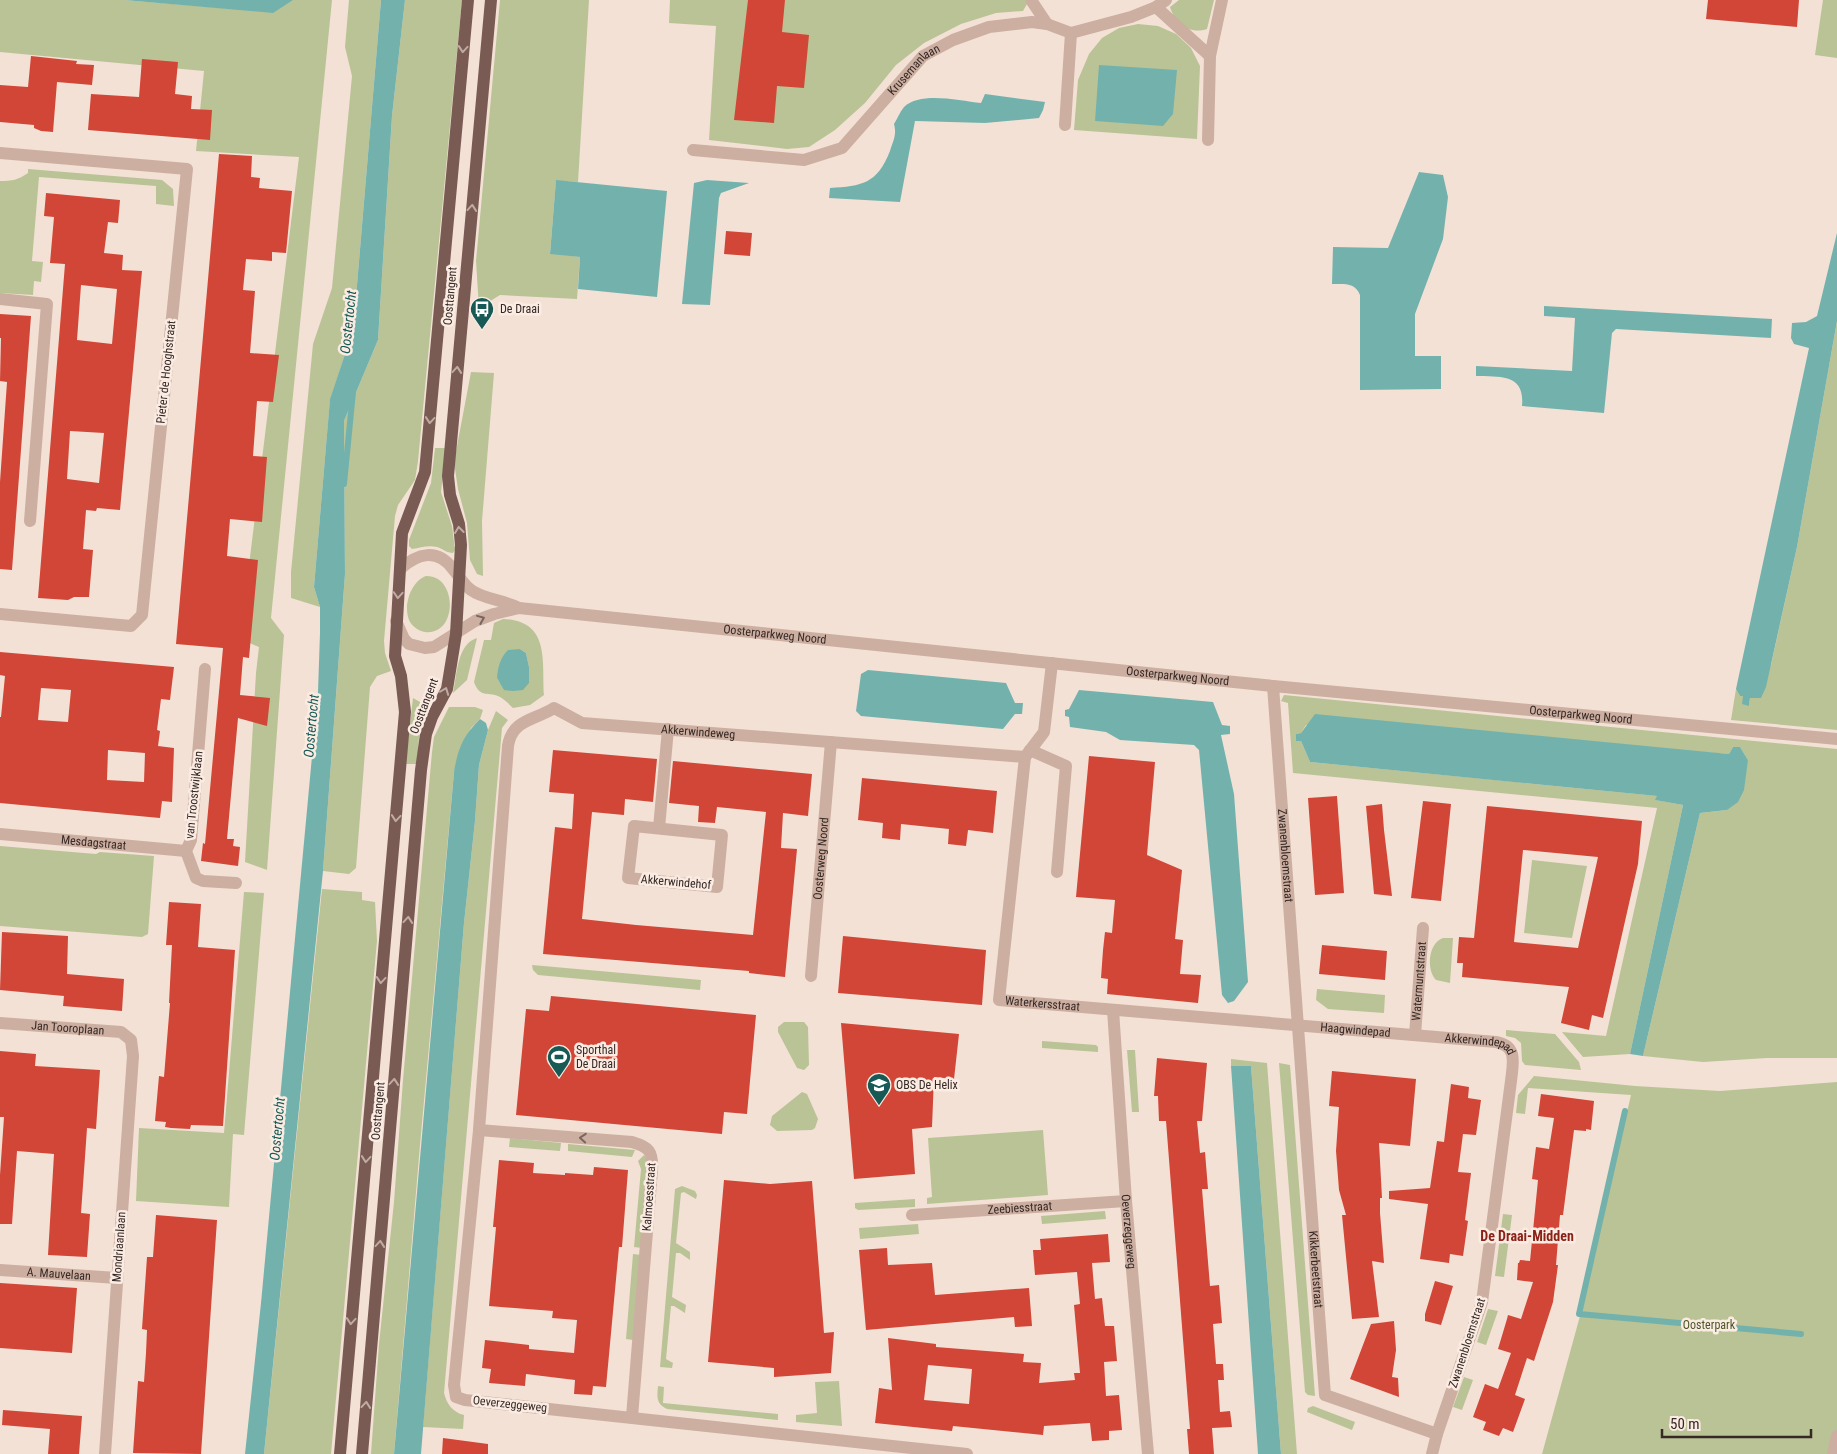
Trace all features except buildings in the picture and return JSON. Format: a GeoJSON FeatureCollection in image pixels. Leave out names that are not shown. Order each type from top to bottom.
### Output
{"type":"FeatureCollection","features":[{"type":"Feature","properties":{"kind":"main road","name":"Oosttangent"},"geometry":{"type":"LineString","coordinates":[[340,1454],[405,712],[401,676],[395,656],[402,533],[425,472],[468,0]]}},
{"type":"Feature","properties":{"kind":"main road","name":"Oosttangent"},"geometry":{"type":"LineString","coordinates":[[362,1454],[421,770],[426,734],[432,717],[447,689],[456,634],[461,545],[459,524],[450,495],[448,476],[490,0]]}},
{"type":"Feature","properties":{"kind":"street"},"geometry":{"type":"LineString","coordinates":[[1031,0],[1047,24]]}},
{"type":"Feature","properties":{"kind":"street"},"geometry":{"type":"LineString","coordinates":[[1208,140],[1210,56],[1222,0]]}},
{"type":"Feature","properties":{"kind":"street"},"geometry":{"type":"LineString","coordinates":[[1066,125],[1071,33],[1131,17],[1161,3],[1210,56]]}},
{"type":"Feature","properties":{"kind":"street","name":"Krusemanlaan"},"geometry":{"type":"LineString","coordinates":[[693,150],[804,160],[842,148],[923,56],[953,40],[989,27],[1032,22],[1047,24],[1071,33]]}},
{"type":"Feature","properties":{"kind":"street","name":"Pieter de Hooghstraat"},"geometry":{"type":"LineString","coordinates":[[0,153],[187,169],[142,615],[131,626],[0,614]]}},
{"type":"Feature","properties":{"kind":"street"},"geometry":{"type":"LineString","coordinates":[[0,299],[47,304],[30,521]]}},
{"type":"Feature","properties":{"kind":"street","name":"Oosterparkweg Noord"},"geometry":{"type":"LineString","coordinates":[[400,570],[407,563],[420,556],[435,556],[447,562],[459,578],[472,590],[508,602],[518,608]]}},
{"type":"Feature","properties":{"kind":"street","name":"Oosterparkweg Noord"},"geometry":{"type":"LineString","coordinates":[[396,621],[404,639],[409,644],[424,648],[434,647],[475,621],[518,608],[1273,686],[1837,739]]}},
{"type":"Feature","properties":{"kind":"street"},"geometry":{"type":"LineString","coordinates":[[1028,754],[1044,732],[1052,663]]}},
{"type":"Feature","properties":{"kind":"street","name":"van Troostwijklaan"},"geometry":{"type":"LineString","coordinates":[[205,669],[191,840],[186,851],[196,878],[203,881],[236,883]]}},
{"type":"Feature","properties":{"kind":"street","name":"Zwanenbloemstraat"},"geometry":{"type":"LineString","coordinates":[[1273,686],[1297,1024]]}},
{"type":"Feature","properties":{"kind":"street","name":"Akkerwindeweg"},"geometry":{"type":"LineString","coordinates":[[492,963],[508,746],[512,734],[521,724],[554,708],[582,723],[831,742],[1028,754],[1066,766],[1057,872]]}},
{"type":"Feature","properties":{"kind":"street"},"geometry":{"type":"LineString","coordinates":[[659,828],[668,730]]}},
{"type":"Feature","properties":{"kind":"street","name":"Oosterweg Noord"},"geometry":{"type":"LineString","coordinates":[[811,976],[831,742]]}},
{"type":"Feature","properties":{"kind":"street","name":"Waterkersstraat"},"geometry":{"type":"LineString","coordinates":[[1028,754],[999,1000],[1297,1024]]}},
{"type":"Feature","properties":{"kind":"street","name":"Akkerwindehof"},"geometry":{"type":"LineString","coordinates":[[634,826],[659,828],[722,835],[717,887],[628,878],[634,826]]}},
{"type":"Feature","properties":{"kind":"street","name":"Mesdagstraat"},"geometry":{"type":"LineString","coordinates":[[0,834],[186,851]]}},
{"type":"Feature","properties":{"kind":"street","name":"Watermuntstraat"},"geometry":{"type":"LineString","coordinates":[[1416,1035],[1423,928]]}},
{"type":"Feature","properties":{"kind":"street","name":"Oeverzeggeweg"},"geometry":{"type":"LineString","coordinates":[[492,963],[479,1130],[454,1385],[456,1397],[465,1400],[967,1454]]}},
{"type":"Feature","properties":{"kind":"street","name":"Oeverzeggeweg"},"geometry":{"type":"LineString","coordinates":[[1113,1010],[1126,1201],[1148,1454]]}},
{"type":"Feature","properties":{"kind":"street","name":"Jan Tooroplaan"},"geometry":{"type":"LineString","coordinates":[[0,1023],[121,1032],[131,1040]]}},
{"type":"Feature","properties":{"kind":"street","name":"Haagwindepad"},"geometry":{"type":"LineString","coordinates":[[1297,1024],[1416,1035]]}},
{"type":"Feature","properties":{"kind":"street","name":"Kikkerbeetstraat"},"geometry":{"type":"LineString","coordinates":[[1297,1024],[1325,1395],[1437,1434]]}},
{"type":"Feature","properties":{"kind":"street","name":"Akkerwindepad"},"geometry":{"type":"LineString","coordinates":[[1416,1035],[1502,1043],[1507,1046],[1514,1057],[1511,1081]]}},
{"type":"Feature","properties":{"kind":"street","name":"Mondriaanlaan"},"geometry":{"type":"LineString","coordinates":[[105,1454],[133,1056],[131,1040]]}},
{"type":"Feature","properties":{"kind":"street","name":"Zwanenbloemstraat"},"geometry":{"type":"LineString","coordinates":[[1432,1454],[1482,1302],[1511,1081]]}},
{"type":"Feature","properties":{"kind":"street","name":"Kalmoesstraat"},"geometry":{"type":"LineString","coordinates":[[479,1130],[632,1142],[643,1145],[650,1150],[653,1159],[632,1417]]}},
{"type":"Feature","properties":{"kind":"street","name":"Zeebiesstraat"},"geometry":{"type":"LineString","coordinates":[[912,1215],[1126,1201]]}},
{"type":"Feature","properties":{"kind":"street","name":"A. Mauvelaan"},"geometry":{"type":"LineString","coordinates":[[0,1270],[117,1278]]}},
{"type":"Feature","properties":{"kind":"street"},"geometry":{"type":"LineString","coordinates":[[1833,1454],[1837,1436]]}},
{"type":"Feature","properties":{"kind":"green space"},"geometry":{"type":"Polygon","coordinates":[[[0,0],[124,0],[273,12],[172,0],[332,0],[271,618],[284,635],[267,870],[245,862],[259,647],[240,639],[299,157],[196,151],[204,71],[0,52],[0,0]]]}},
{"type":"Feature","properties":{"kind":"green space"},"geometry":{"type":"Polygon","coordinates":[[[349,0],[381,0],[357,285],[348,345],[330,400],[314,587],[320,607],[291,598],[291,572],[313,344],[332,288],[352,76],[345,47],[349,0]]]}},
{"type":"Feature","properties":{"kind":"green space"},"geometry":{"type":"Polygon","coordinates":[[[405,0],[462,0],[418,461],[415,480],[398,505],[395,516],[384,641],[385,653],[391,671],[377,676],[370,687],[356,868],[349,874],[323,871],[345,574],[344,421],[378,340],[392,116],[405,0]]]}},
{"type":"Feature","properties":{"kind":"green space"},"geometry":{"type":"Polygon","coordinates":[[[500,0],[589,0],[578,182],[556,181],[550,253],[580,257],[577,299],[500,295],[479,308],[476,261],[500,0]]]}},
{"type":"Feature","properties":{"kind":"green space"},"geometry":{"type":"Polygon","coordinates":[[[670,0],[1025,0],[1027,4],[1023,11],[996,13],[961,24],[924,43],[896,65],[865,103],[835,130],[809,147],[787,149],[709,140],[716,26],[669,23],[670,0]]]}},
{"type":"Feature","properties":{"kind":"green space"},"geometry":{"type":"Polygon","coordinates":[[[1179,0],[1214,0],[1207,29],[1189,29],[1179,23],[1170,7],[1179,0]]]}},
{"type":"Feature","properties":{"kind":"green space"},"geometry":{"type":"Polygon","coordinates":[[[1823,0],[1837,0],[1837,58],[1815,55],[1823,0]]]}},
{"type":"Feature","properties":{"kind":"green space"},"geometry":{"type":"Polygon","coordinates":[[[1138,24],[1158,26],[1176,34],[1191,48],[1200,66],[1197,139],[1074,130],[1078,80],[1089,54],[1102,38],[1119,28],[1138,24]]]}},
{"type":"Feature","properties":{"kind":"green space"},"geometry":{"type":"Polygon","coordinates":[[[28,169],[162,180],[173,189],[174,206],[156,204],[156,186],[39,177],[32,261],[43,262],[41,282],[34,281],[33,295],[0,293],[0,181],[18,179],[28,173],[28,169]]]}},
{"type":"Feature","properties":{"kind":"green space"},"geometry":{"type":"Polygon","coordinates":[[[1837,321],[1837,730],[1731,720],[1736,689],[1749,706],[1750,698],[1771,665],[1797,547],[1837,321]]]}},
{"type":"Feature","properties":{"kind":"green space"},"geometry":{"type":"Polygon","coordinates":[[[471,372],[494,373],[482,521],[483,576],[477,574],[470,560],[467,523],[458,489],[454,462],[471,372]]]}},
{"type":"Feature","properties":{"kind":"green space"},"geometry":{"type":"Polygon","coordinates":[[[435,448],[446,448],[441,492],[452,526],[455,550],[453,553],[437,547],[427,546],[412,549],[409,546],[409,540],[431,483],[435,448]]]}},
{"type":"Feature","properties":{"kind":"green space"},"geometry":{"type":"Polygon","coordinates":[[[426,576],[436,578],[444,585],[450,605],[444,625],[436,631],[425,632],[418,630],[411,624],[407,609],[412,589],[416,583],[426,576]]]}},
{"type":"Feature","properties":{"kind":"green space"},"geometry":{"type":"Polygon","coordinates":[[[503,619],[518,621],[529,627],[536,635],[543,656],[544,695],[530,705],[513,708],[500,697],[482,693],[476,687],[474,682],[484,640],[491,640],[494,623],[503,619]],[[520,649],[497,678],[500,683],[529,667],[526,653],[520,649]]]}},
{"type":"Feature","properties":{"kind":"green space"},"geometry":{"type":"Polygon","coordinates":[[[477,638],[467,680],[453,693],[462,653],[470,641],[477,638]]]}},
{"type":"Feature","properties":{"kind":"green space"},"geometry":{"type":"Polygon","coordinates":[[[1284,695],[1837,749],[1837,1058],[1767,1058],[1703,1062],[1643,1056],[1700,813],[1727,810],[1748,760],[1740,747],[1733,747],[1729,754],[1306,725],[1301,733],[1296,734],[1296,741],[1301,741],[1310,762],[1658,796],[1656,800],[1683,805],[1630,1054],[1583,1057],[1562,1032],[1606,1036],[1657,808],[1293,773],[1288,703],[1281,701],[1284,695]]]}},
{"type":"Feature","properties":{"kind":"green space"},"geometry":{"type":"Polygon","coordinates":[[[413,698],[425,705],[430,705],[421,726],[418,764],[405,764],[413,698]]]}},
{"type":"Feature","properties":{"kind":"green space"},"geometry":{"type":"Polygon","coordinates":[[[449,707],[475,707],[483,710],[480,719],[471,728],[454,772],[394,1454],[371,1454],[379,1344],[394,1202],[432,752],[434,737],[449,707]]]}},
{"type":"Feature","properties":{"kind":"green space"},"geometry":{"type":"Polygon","coordinates":[[[496,711],[508,720],[502,728],[444,1393],[451,1407],[456,1412],[464,1415],[463,1429],[423,1427],[464,923],[479,765],[488,730],[496,711]]]}},
{"type":"Feature","properties":{"kind":"green space"},"geometry":{"type":"Polygon","coordinates":[[[0,846],[96,854],[100,852],[154,856],[148,934],[142,937],[0,926],[0,846]]]}},
{"type":"Feature","properties":{"kind":"green space"},"geometry":{"type":"Polygon","coordinates":[[[1532,860],[1587,866],[1572,938],[1524,933],[1532,860]]]}},
{"type":"Feature","properties":{"kind":"green space"},"geometry":{"type":"Polygon","coordinates":[[[322,889],[362,892],[362,900],[375,902],[377,941],[331,1454],[264,1454],[322,889]]]}},
{"type":"Feature","properties":{"kind":"green space"},"geometry":{"type":"Polygon","coordinates":[[[244,892],[264,893],[244,1135],[233,1134],[229,1207],[136,1201],[139,1128],[224,1133],[244,892]]]}},
{"type":"Feature","properties":{"kind":"green space"},"geometry":{"type":"Polygon","coordinates":[[[1443,938],[1453,938],[1450,983],[1436,980],[1430,964],[1434,945],[1443,938]]]}},
{"type":"Feature","properties":{"kind":"green space"},"geometry":{"type":"Polygon","coordinates":[[[532,965],[701,980],[700,990],[538,975],[533,970],[532,965]]]}},
{"type":"Feature","properties":{"kind":"green space"},"geometry":{"type":"Polygon","coordinates":[[[1317,989],[1385,995],[1384,1013],[1328,1009],[1316,1000],[1317,989]]]}},
{"type":"Feature","properties":{"kind":"green space"},"geometry":{"type":"Polygon","coordinates":[[[784,1022],[804,1022],[808,1027],[809,1065],[804,1070],[797,1068],[778,1032],[778,1027],[784,1022]]]}},
{"type":"Feature","properties":{"kind":"green space"},"geometry":{"type":"Polygon","coordinates":[[[1506,1030],[1555,1034],[1579,1062],[1581,1070],[1525,1065],[1522,1061],[1521,1043],[1515,1038],[1506,1036],[1506,1030]]]}},
{"type":"Feature","properties":{"kind":"green space"},"geometry":{"type":"Polygon","coordinates":[[[1042,1041],[1096,1045],[1098,1052],[1042,1048],[1042,1041]]]}},
{"type":"Feature","properties":{"kind":"green space"},"geometry":{"type":"Polygon","coordinates":[[[1127,1050],[1135,1050],[1139,1112],[1132,1112],[1127,1050]]]}},
{"type":"Feature","properties":{"kind":"green space"},"geometry":{"type":"Polygon","coordinates":[[[1231,1059],[1267,1063],[1297,1454],[1281,1454],[1251,1066],[1231,1066],[1231,1059]]]}},
{"type":"Feature","properties":{"kind":"green space"},"geometry":{"type":"Polygon","coordinates":[[[1279,1063],[1290,1065],[1315,1396],[1308,1395],[1305,1392],[1279,1063]]]}},
{"type":"Feature","properties":{"kind":"green space","name":"Oosterpark"},"geometry":{"type":"Polygon","coordinates":[[[1534,1076],[1635,1086],[1720,1091],[1837,1082],[1837,1454],[1542,1454],[1580,1316],[1631,1095],[1528,1088],[1525,1114],[1516,1113],[1518,1095],[1534,1076]]]}},
{"type":"Feature","properties":{"kind":"green space"},"geometry":{"type":"Polygon","coordinates":[[[802,1092],[807,1094],[818,1119],[815,1128],[812,1130],[777,1131],[770,1125],[772,1116],[802,1092]]]}},
{"type":"Feature","properties":{"kind":"green space"},"geometry":{"type":"Polygon","coordinates":[[[1043,1130],[1048,1195],[927,1204],[927,1198],[932,1197],[928,1138],[1043,1130]]]}},
{"type":"Feature","properties":{"kind":"green space"},"geometry":{"type":"Polygon","coordinates":[[[510,1138],[561,1143],[560,1151],[509,1147],[510,1138]]]}},
{"type":"Feature","properties":{"kind":"green space"},"geometry":{"type":"Polygon","coordinates":[[[568,1144],[635,1150],[632,1157],[568,1151],[568,1144]]]}},
{"type":"Feature","properties":{"kind":"green space"},"geometry":{"type":"Polygon","coordinates":[[[644,1155],[648,1161],[642,1248],[634,1247],[641,1169],[638,1161],[644,1155]]]}},
{"type":"Feature","properties":{"kind":"green space"},"geometry":{"type":"Polygon","coordinates":[[[682,1186],[695,1191],[697,1195],[696,1199],[684,1192],[681,1193],[676,1243],[690,1252],[690,1260],[680,1253],[676,1253],[672,1297],[686,1305],[685,1313],[671,1306],[666,1359],[673,1363],[672,1368],[660,1367],[675,1189],[682,1186]]]}},
{"type":"Feature","properties":{"kind":"green space"},"geometry":{"type":"Polygon","coordinates":[[[915,1199],[915,1207],[858,1210],[855,1208],[855,1203],[915,1199]]]}},
{"type":"Feature","properties":{"kind":"green space"},"geometry":{"type":"Polygon","coordinates":[[[1105,1211],[1106,1219],[1042,1224],[1041,1216],[1105,1211]]]}},
{"type":"Feature","properties":{"kind":"green space"},"geometry":{"type":"Polygon","coordinates":[[[1503,1214],[1512,1215],[1504,1277],[1495,1276],[1503,1214]]]}},
{"type":"Feature","properties":{"kind":"green space"},"geometry":{"type":"Polygon","coordinates":[[[918,1224],[919,1234],[860,1239],[859,1228],[918,1224]]]}},
{"type":"Feature","properties":{"kind":"green space"},"geometry":{"type":"Polygon","coordinates":[[[633,1254],[641,1255],[633,1340],[626,1339],[633,1254]]]}},
{"type":"Feature","properties":{"kind":"green space"},"geometry":{"type":"Polygon","coordinates":[[[1488,1309],[1498,1311],[1486,1345],[1477,1342],[1488,1309]]]}},
{"type":"Feature","properties":{"kind":"green space"},"geometry":{"type":"Polygon","coordinates":[[[1464,1377],[1473,1380],[1462,1410],[1453,1407],[1464,1377]]]}},
{"type":"Feature","properties":{"kind":"green space"},"geometry":{"type":"Polygon","coordinates":[[[839,1381],[842,1426],[796,1422],[796,1415],[817,1413],[815,1382],[839,1381]]]}},
{"type":"Feature","properties":{"kind":"green space"},"geometry":{"type":"Polygon","coordinates":[[[658,1386],[664,1387],[663,1403],[778,1414],[778,1420],[667,1409],[658,1400],[658,1386]]]}},
{"type":"Feature","properties":{"kind":"green space"},"geometry":{"type":"Polygon","coordinates":[[[1313,1406],[1355,1422],[1352,1430],[1307,1412],[1308,1408],[1313,1406]]]}},
{"type":"Feature","properties":{"kind":"water"},"geometry":{"type":"Polygon","coordinates":[[[124,0],[293,0],[273,13],[124,0]]]}},
{"type":"Feature","properties":{"kind":"water"},"geometry":{"type":"Polygon","coordinates":[[[381,0],[405,0],[392,116],[378,340],[344,421],[345,574],[323,871],[264,1454],[245,1454],[261,1303],[318,692],[320,607],[314,587],[330,399],[348,345],[357,285],[381,0]]]}},
{"type":"Feature","properties":{"kind":"water"},"geometry":{"type":"Polygon","coordinates":[[[1099,65],[1177,70],[1173,114],[1163,126],[1095,121],[1099,65]]]}},
{"type":"Feature","properties":{"kind":"water"},"geometry":{"type":"Polygon","coordinates":[[[985,94],[1045,102],[1039,118],[985,123],[915,121],[900,202],[829,198],[830,188],[860,184],[874,177],[880,170],[890,151],[895,131],[894,124],[904,107],[911,102],[920,99],[941,98],[981,103],[985,94]]]}},
{"type":"Feature","properties":{"kind":"water"},"geometry":{"type":"Polygon","coordinates":[[[1419,172],[1443,175],[1448,197],[1443,239],[1415,314],[1415,356],[1441,356],[1441,389],[1360,390],[1360,295],[1352,286],[1332,284],[1333,247],[1388,248],[1419,172]]]}},
{"type":"Feature","properties":{"kind":"water"},"geometry":{"type":"Polygon","coordinates":[[[556,180],[667,191],[657,297],[578,289],[580,257],[550,254],[556,180]]]}},
{"type":"Feature","properties":{"kind":"water"},"geometry":{"type":"Polygon","coordinates":[[[707,180],[749,183],[721,193],[719,198],[710,305],[682,304],[694,183],[707,180]]]}},
{"type":"Feature","properties":{"kind":"water"},"geometry":{"type":"Polygon","coordinates":[[[1837,233],[1837,321],[1797,547],[1766,687],[1761,698],[1750,698],[1749,706],[1742,704],[1743,696],[1740,696],[1736,689],[1809,348],[1794,344],[1791,338],[1792,323],[1806,322],[1817,316],[1837,233]]]}},
{"type":"Feature","properties":{"kind":"water"},"geometry":{"type":"Polygon","coordinates":[[[1544,306],[1772,319],[1771,338],[1616,329],[1612,333],[1604,413],[1522,406],[1522,395],[1515,382],[1502,377],[1476,376],[1476,366],[1572,371],[1575,318],[1544,316],[1544,306]]]}},
{"type":"Feature","properties":{"kind":"water"},"geometry":{"type":"Polygon","coordinates":[[[520,649],[526,653],[529,667],[529,683],[523,690],[504,690],[497,678],[500,663],[508,650],[520,649]]]}},
{"type":"Feature","properties":{"kind":"water"},"geometry":{"type":"Polygon","coordinates":[[[868,670],[1006,683],[1015,703],[1023,703],[1022,714],[1015,714],[1003,729],[861,716],[856,711],[861,674],[868,670]]]}},
{"type":"Feature","properties":{"kind":"water"},"geometry":{"type":"Polygon","coordinates":[[[1079,690],[1213,702],[1222,725],[1230,726],[1230,734],[1221,735],[1234,794],[1248,982],[1234,1001],[1228,1003],[1222,995],[1199,750],[1194,745],[1120,740],[1106,732],[1070,727],[1069,717],[1065,716],[1065,710],[1069,709],[1079,690]]]}},
{"type":"Feature","properties":{"kind":"water"},"geometry":{"type":"Polygon","coordinates":[[[1315,714],[1729,754],[1733,747],[1740,747],[1748,760],[1744,790],[1738,802],[1727,810],[1700,813],[1643,1056],[1630,1054],[1683,805],[1655,800],[1657,796],[1310,762],[1301,741],[1296,741],[1296,734],[1301,733],[1315,714]]]}},
{"type":"Feature","properties":{"kind":"water"},"geometry":{"type":"Polygon","coordinates":[[[480,719],[486,723],[488,730],[479,765],[464,923],[421,1454],[394,1454],[454,772],[462,743],[469,731],[480,719]]]}},
{"type":"Feature","properties":{"kind":"water"},"geometry":{"type":"Polygon","coordinates":[[[1231,1066],[1251,1066],[1281,1454],[1258,1454],[1231,1066]]]}},
{"type":"Feature","properties":{"kind":"waterway","name":"Oostertocht"},"geometry":{"type":"LineString","coordinates":[[344,484],[353,392]]}},
{"type":"Feature","properties":{"kind":"waterway"},"geometry":{"type":"LineString","coordinates":[[1625,1111],[1579,1314],[1801,1334]]}},
{"type":"Feature","properties":{"kind":"place","name":"De Draai"},"geometry":{"type":"Point","coordinates":[482,330]}},
{"type":"Feature","properties":{"kind":"place","name":"Sporthal De Draai"},"geometry":{"type":"Point","coordinates":[559,1078]}},
{"type":"Feature","properties":{"kind":"place","name":"OBS De Helix"},"geometry":{"type":"Point","coordinates":[879,1106]}},
{"type":"Feature","properties":{"kind":"district","name":"De Draai-Midden"},"geometry":{"type":"Point","coordinates":[1527,1236]}}]}
